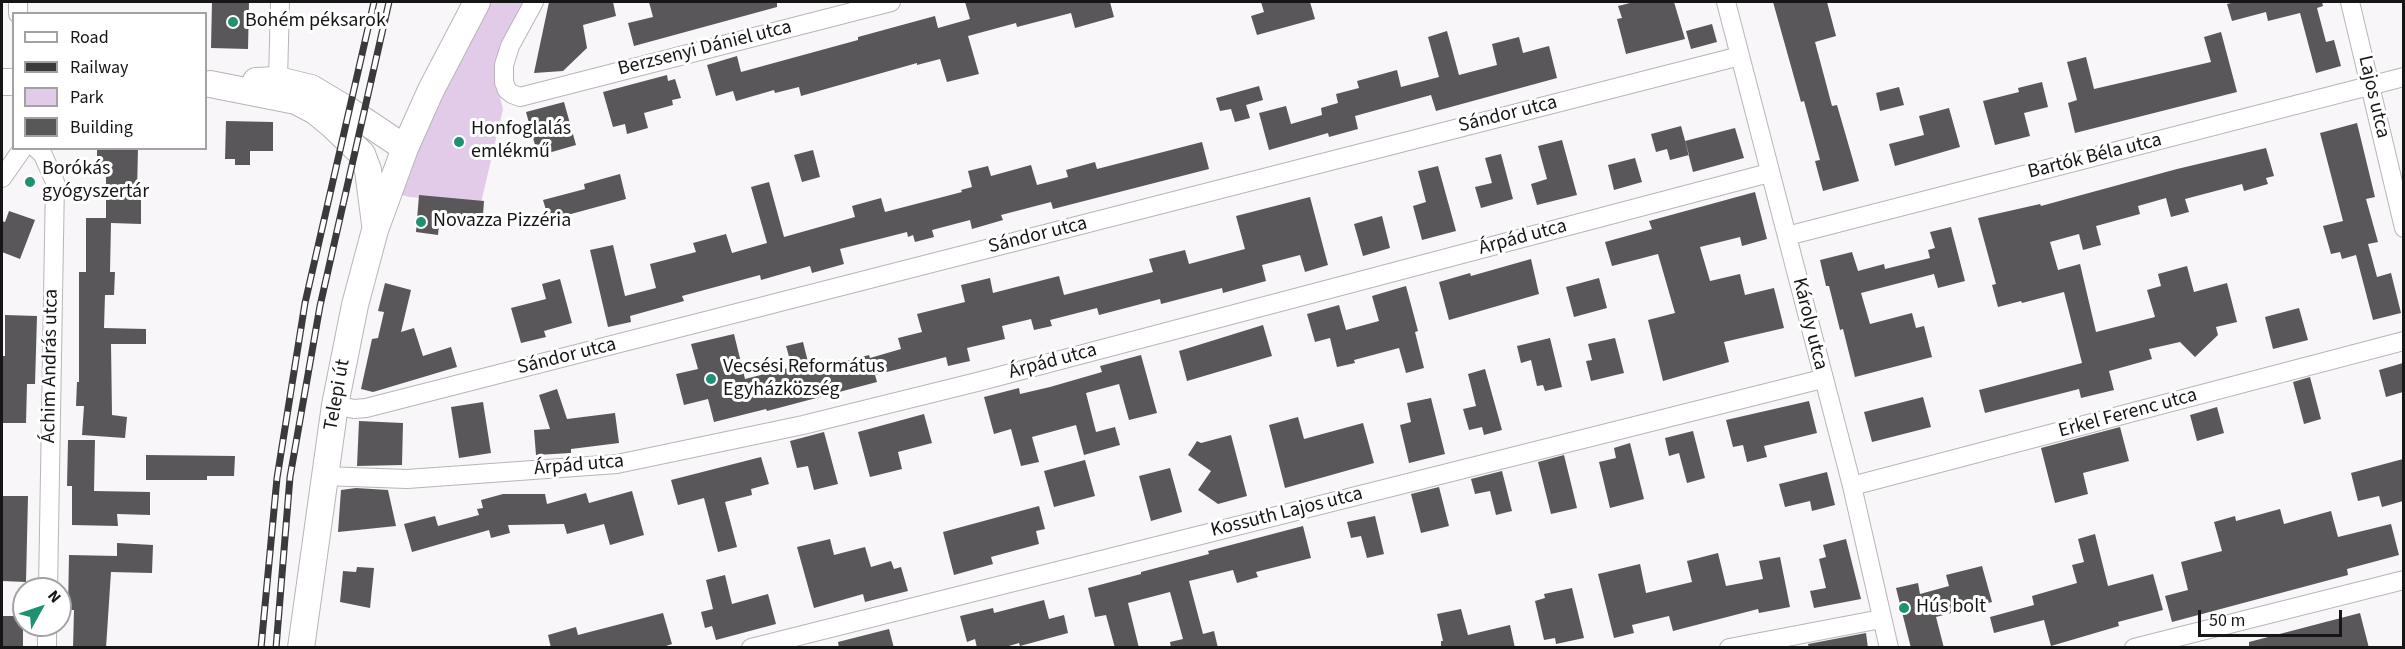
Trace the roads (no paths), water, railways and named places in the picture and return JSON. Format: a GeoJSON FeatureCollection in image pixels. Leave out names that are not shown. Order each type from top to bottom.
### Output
{"type":"FeatureCollection","features":[{"type":"Feature","properties":{"kind":"main road","name":"Telepi út"},"geometry":{"type":"LineString","coordinates":[[301,648],[335,405],[355,305],[375,230],[405,148],[431,90],[477,2]]}},
{"type":"Feature","properties":{"kind":"main road"},"geometry":{"type":"LineString","coordinates":[[208,84],[278,80],[294,82],[326,95],[405,148]]}},
{"type":"Feature","properties":{"kind":"main road"},"geometry":{"type":"LineString","coordinates":[[208,84],[296,101],[315,111],[332,125],[362,153],[368,170],[375,230]]}},
{"type":"Feature","properties":{"kind":"main road"},"geometry":{"type":"LineString","coordinates":[[362,153],[387,154],[405,148]]}},
{"type":"Feature","properties":{"kind":"street"},"geometry":{"type":"LineString","coordinates":[[278,80],[280,2]]}},
{"type":"Feature","properties":{"kind":"street","name":"Berzsenyi Dániel utca"},"geometry":{"type":"LineString","coordinates":[[534,2],[510,46],[504,65],[504,82],[507,90],[520,97],[891,2]]}},
{"type":"Feature","properties":{"kind":"street","name":"Károly utca"},"geometry":{"type":"LineString","coordinates":[[1726,2],[1822,379],[1852,486],[1889,648]]}},
{"type":"Feature","properties":{"kind":"street","name":"Lajos utca"},"geometry":{"type":"LineString","coordinates":[[2350,2],[2403,228]]}},
{"type":"Feature","properties":{"kind":"street","name":"Sándor utca"},"geometry":{"type":"LineString","coordinates":[[335,405],[354,409],[366,408],[1740,56]]}},
{"type":"Feature","properties":{"kind":"street","name":"Bartók Béla utca"},"geometry":{"type":"LineString","coordinates":[[1787,236],[2403,77]]}},
{"type":"Feature","properties":{"kind":"street"},"geometry":{"type":"LineString","coordinates":[[2,178],[22,150]]}},
{"type":"Feature","properties":{"kind":"street","name":"Áchim András utca"},"geometry":{"type":"LineString","coordinates":[[38,150],[43,154],[54,182],[48,577]]}},
{"type":"Feature","properties":{"kind":"street","name":"Árpád utca"},"geometry":{"type":"LineString","coordinates":[[324,476],[407,479],[628,462],[803,425],[977,382],[1769,173]]}},
{"type":"Feature","properties":{"kind":"street","name":"Erkel Ferenc utca"},"geometry":{"type":"LineString","coordinates":[[1852,486],[2403,341]]}},
{"type":"Feature","properties":{"kind":"street","name":"Kossuth Lajos utca"},"geometry":{"type":"LineString","coordinates":[[751,648],[1822,379]]}},
{"type":"Feature","properties":{"kind":"street"},"geometry":{"type":"LineString","coordinates":[[2134,648],[2403,580]]}},
{"type":"Feature","properties":{"kind":"street"},"geometry":{"type":"LineString","coordinates":[[1729,648],[1881,619]]}},
{"type":"Feature","properties":{"kind":"railway"},"geometry":{"type":"LineString","coordinates":[[261,648],[277,478],[305,303],[374,2]]}},
{"type":"Feature","properties":{"kind":"railway"},"geometry":{"type":"LineString","coordinates":[[276,648],[290,477],[320,306],[389,2]]}},
{"type":"Feature","properties":{"kind":"place","name":"Bohém péksarok"},"geometry":{"type":"Point","coordinates":[233,22]}},
{"type":"Feature","properties":{"kind":"place","name":"Honfoglalás emlékmű"},"geometry":{"type":"Point","coordinates":[459,142]}},
{"type":"Feature","properties":{"kind":"place","name":"Borókás gyógyszertár"},"geometry":{"type":"Point","coordinates":[30,182]}},
{"type":"Feature","properties":{"kind":"place","name":"Novazza Pizzéria"},"geometry":{"type":"Point","coordinates":[421,222]}},
{"type":"Feature","properties":{"kind":"place","name":"Vecsési Református Egyházközség"},"geometry":{"type":"Point","coordinates":[711,379]}},
{"type":"Feature","properties":{"kind":"place","name":"Hús bolt"},"geometry":{"type":"Point","coordinates":[1904,608]}}]}
